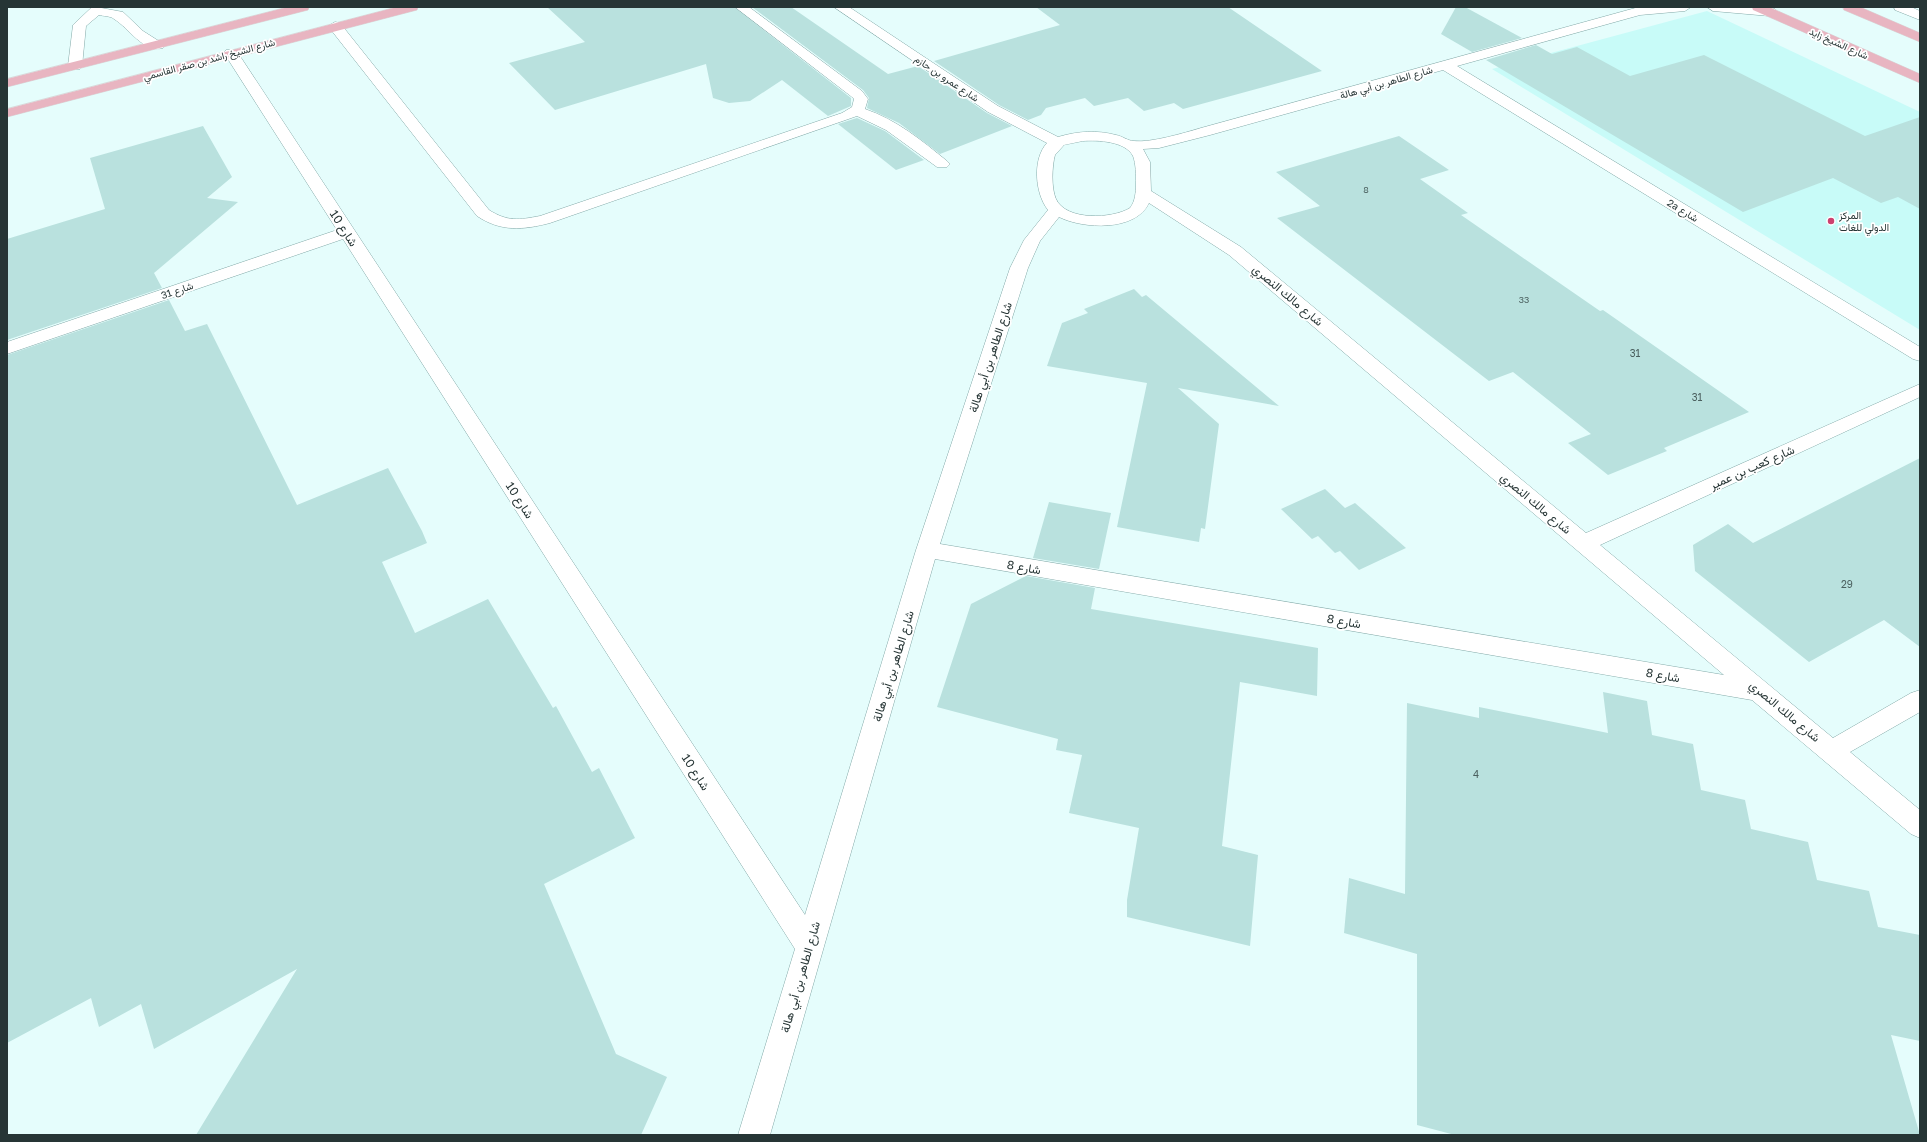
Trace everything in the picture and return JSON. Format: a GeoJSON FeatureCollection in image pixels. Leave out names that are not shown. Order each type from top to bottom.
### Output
{"type":"FeatureCollection","features":[{"type":"Feature","properties":{"kind":"main road"},"geometry":{"type":"LineString","coordinates":[[7,83],[303,7]]}},
{"type":"Feature","properties":{"kind":"main road","name":"شارع الشيخ راشد بن صقر القاسمي"},"geometry":{"type":"LineString","coordinates":[[7,113],[231,53],[412,7]]}},
{"type":"Feature","properties":{"kind":"main road"},"geometry":{"type":"LineString","coordinates":[[1849,7],[1920,38]]}},
{"type":"Feature","properties":{"kind":"main road","name":"شارع الشيخ زايد"},"geometry":{"type":"LineString","coordinates":[[1764,10],[1920,79]]}},
{"type":"Feature","properties":{"kind":"street"},"geometry":{"type":"LineString","coordinates":[[335,26],[483,213],[496,222],[519,225],[544,220],[847,116],[861,106],[861,99],[857,94],[741,7]]}},
{"type":"Feature","properties":{"kind":"street","name":"شارع عمرو بن حازم"},"geometry":{"type":"LineString","coordinates":[[840,7],[993,109],[1058,143]]}},
{"type":"Feature","properties":{"kind":"street","name":"شارع الطاهر بن أبي هالة"},"geometry":{"type":"LineString","coordinates":[[1132,146],[1159,143],[1190,136],[1642,9],[1685,7]]}},
{"type":"Feature","properties":{"kind":"street"},"geometry":{"type":"LineString","coordinates":[[1713,7],[1764,10]]}},
{"type":"Feature","properties":{"kind":"street"},"geometry":{"type":"LineString","coordinates":[[1900,7],[1920,16]]}},
{"type":"Feature","properties":{"kind":"street"},"geometry":{"type":"LineString","coordinates":[[75,66],[80,25],[94,9],[118,16],[138,34],[158,45]]}},
{"type":"Feature","properties":{"kind":"street","name":"شارع 10"},"geometry":{"type":"LineString","coordinates":[[231,53],[809,946]]}},
{"type":"Feature","properties":{"kind":"street","name":"2a شارع"},"geometry":{"type":"LineString","coordinates":[[1445,65],[1920,355]]}},
{"type":"Feature","properties":{"kind":"street"},"geometry":{"type":"LineString","coordinates":[[856,111],[884,121],[942,164]]}},
{"type":"Feature","properties":{"kind":"street"},"geometry":{"type":"LineString","coordinates":[[1101,136],[1132,146],[1142,158],[1144,193],[1143,202],[1138,209],[1128,215],[1114,219],[1083,220],[1056,209],[1049,201],[1046,193],[1047,156],[1051,149],[1058,143],[1077,137],[1101,136]]}},
{"type":"Feature","properties":{"kind":"street","name":"شارع مالك النصري"},"geometry":{"type":"LineString","coordinates":[[1144,193],[1235,251],[1920,826]]}},
{"type":"Feature","properties":{"kind":"street","name":"شارع الطاهر بن أبي هالة"},"geometry":{"type":"LineString","coordinates":[[754,1135],[927,550],[1018,268],[1032,240],[1056,209]]}},
{"type":"Feature","properties":{"kind":"street","name":"شارع 31"},"geometry":{"type":"LineString","coordinates":[[7,348],[347,232]]}},
{"type":"Feature","properties":{"kind":"street","name":"شارع كعب بن عمير"},"geometry":{"type":"LineString","coordinates":[[1584,543],[1920,390]]}},
{"type":"Feature","properties":{"kind":"street","name":"شارع 8"},"geometry":{"type":"LineString","coordinates":[[927,550],[1761,691]]}},
{"type":"Feature","properties":{"kind":"street"},"geometry":{"type":"LineString","coordinates":[[1831,751],[1920,700]]}},
{"type":"Feature","properties":{"kind":"shaded area","name":"المركز الدولي للغات"},"geometry":{"type":"Polygon","coordinates":[[[1707,11],[1920,112],[1920,330],[1492,69],[1707,11]]]}},
{"type":"Feature","properties":{"kind":"building"},"geometry":{"type":"Polygon","coordinates":[[[547,7],[734,7],[851,98],[851,106],[828,116],[782,80],[750,101],[729,103],[713,98],[706,64],[555,110],[509,63],[585,42],[547,7]]]}},
{"type":"Feature","properties":{"kind":"building"},"geometry":{"type":"Polygon","coordinates":[[[752,7],[791,7],[888,74],[918,66],[987,113],[1012,126],[940,154],[899,123],[867,108],[869,98],[863,90],[752,7]]]}},
{"type":"Feature","properties":{"kind":"building"},"geometry":{"type":"Polygon","coordinates":[[[1036,7],[1228,7],[1322,71],[1183,109],[1174,103],[1144,111],[1128,98],[1094,106],[1085,98],[1046,108],[1041,115],[1028,120],[999,105],[934,61],[1060,25],[1036,7]]]}},
{"type":"Feature","properties":{"kind":"building"},"geometry":{"type":"Polygon","coordinates":[[[1456,7],[1465,7],[1522,38],[1472,52],[1441,34],[1456,7]]]}},
{"type":"Feature","properties":{"kind":"building"},"geometry":{"type":"Polygon","coordinates":[[[1536,45],[1552,54],[1577,47],[1630,76],[1704,55],[1865,136],[1920,117],[1920,209],[1898,197],[1881,203],[1833,178],[1743,212],[1486,60],[1536,45]]]}},
{"type":"Feature","properties":{"kind":"building"},"geometry":{"type":"Polygon","coordinates":[[[857,118],[885,131],[924,160],[896,170],[838,124],[857,118]]]}},
{"type":"Feature","properties":{"kind":"building"},"geometry":{"type":"Polygon","coordinates":[[[203,126],[232,177],[207,198],[238,202],[154,273],[162,288],[7,340],[7,239],[105,209],[90,158],[203,126]]]}},
{"type":"Feature","properties":{"kind":"building"},"geometry":{"type":"Polygon","coordinates":[[[1399,136],[1449,170],[1420,179],[1468,213],[1461,215],[1600,311],[1603,310],[1749,412],[1664,448],[1667,451],[1608,475],[1568,443],[1591,434],[1513,372],[1489,381],[1277,218],[1320,206],[1276,172],[1399,136]]]}},
{"type":"Feature","properties":{"kind":"building"},"geometry":{"type":"Polygon","coordinates":[[[1134,289],[1142,297],[1146,295],[1279,406],[1178,388],[1219,424],[1205,529],[1201,528],[1199,542],[1117,527],[1147,383],[1047,366],[1062,323],[1088,313],[1084,309],[1134,289]]]}},
{"type":"Feature","properties":{"kind":"building"},"geometry":{"type":"Polygon","coordinates":[[[169,300],[185,331],[207,324],[297,505],[388,468],[427,543],[382,562],[415,633],[488,599],[553,708],[556,706],[592,772],[599,768],[635,838],[544,884],[616,1054],[667,1077],[641,1135],[196,1135],[297,969],[154,1049],[141,1004],[99,1027],[91,998],[7,1043],[7,355],[169,300]]]}},
{"type":"Feature","properties":{"kind":"building"},"geometry":{"type":"Polygon","coordinates":[[[1920,458],[1920,647],[1884,620],[1809,662],[1695,571],[1693,545],[1728,524],[1753,543],[1920,458]]]}},
{"type":"Feature","properties":{"kind":"building"},"geometry":{"type":"Polygon","coordinates":[[[1325,489],[1345,508],[1355,503],[1406,548],[1359,570],[1340,551],[1335,553],[1318,536],[1312,539],[1281,509],[1325,489]]]}},
{"type":"Feature","properties":{"kind":"building"},"geometry":{"type":"Polygon","coordinates":[[[1049,502],[1111,513],[1099,569],[1033,558],[1049,502]]]}},
{"type":"Feature","properties":{"kind":"building"},"geometry":{"type":"Polygon","coordinates":[[[1026,576],[1095,588],[1091,609],[1318,648],[1317,696],[1240,682],[1222,846],[1258,855],[1250,946],[1127,917],[1127,900],[1139,828],[1069,813],[1082,755],[1056,750],[1058,739],[937,707],[971,604],[1026,576]]]}},
{"type":"Feature","properties":{"kind":"building"},"geometry":{"type":"Polygon","coordinates":[[[1603,692],[1647,701],[1652,735],[1693,744],[1701,790],[1745,800],[1751,829],[1808,842],[1817,880],[1869,891],[1878,927],[1920,935],[1920,1041],[1891,1035],[1920,1135],[1455,1135],[1417,1125],[1417,954],[1344,933],[1349,878],[1405,894],[1407,703],[1479,718],[1479,707],[1608,733],[1603,692]]]}},
{"type":"Feature","properties":{"kind":"place","name":"المركز الدولي للغات"},"geometry":{"type":"Point","coordinates":[1831,221]}}]}
